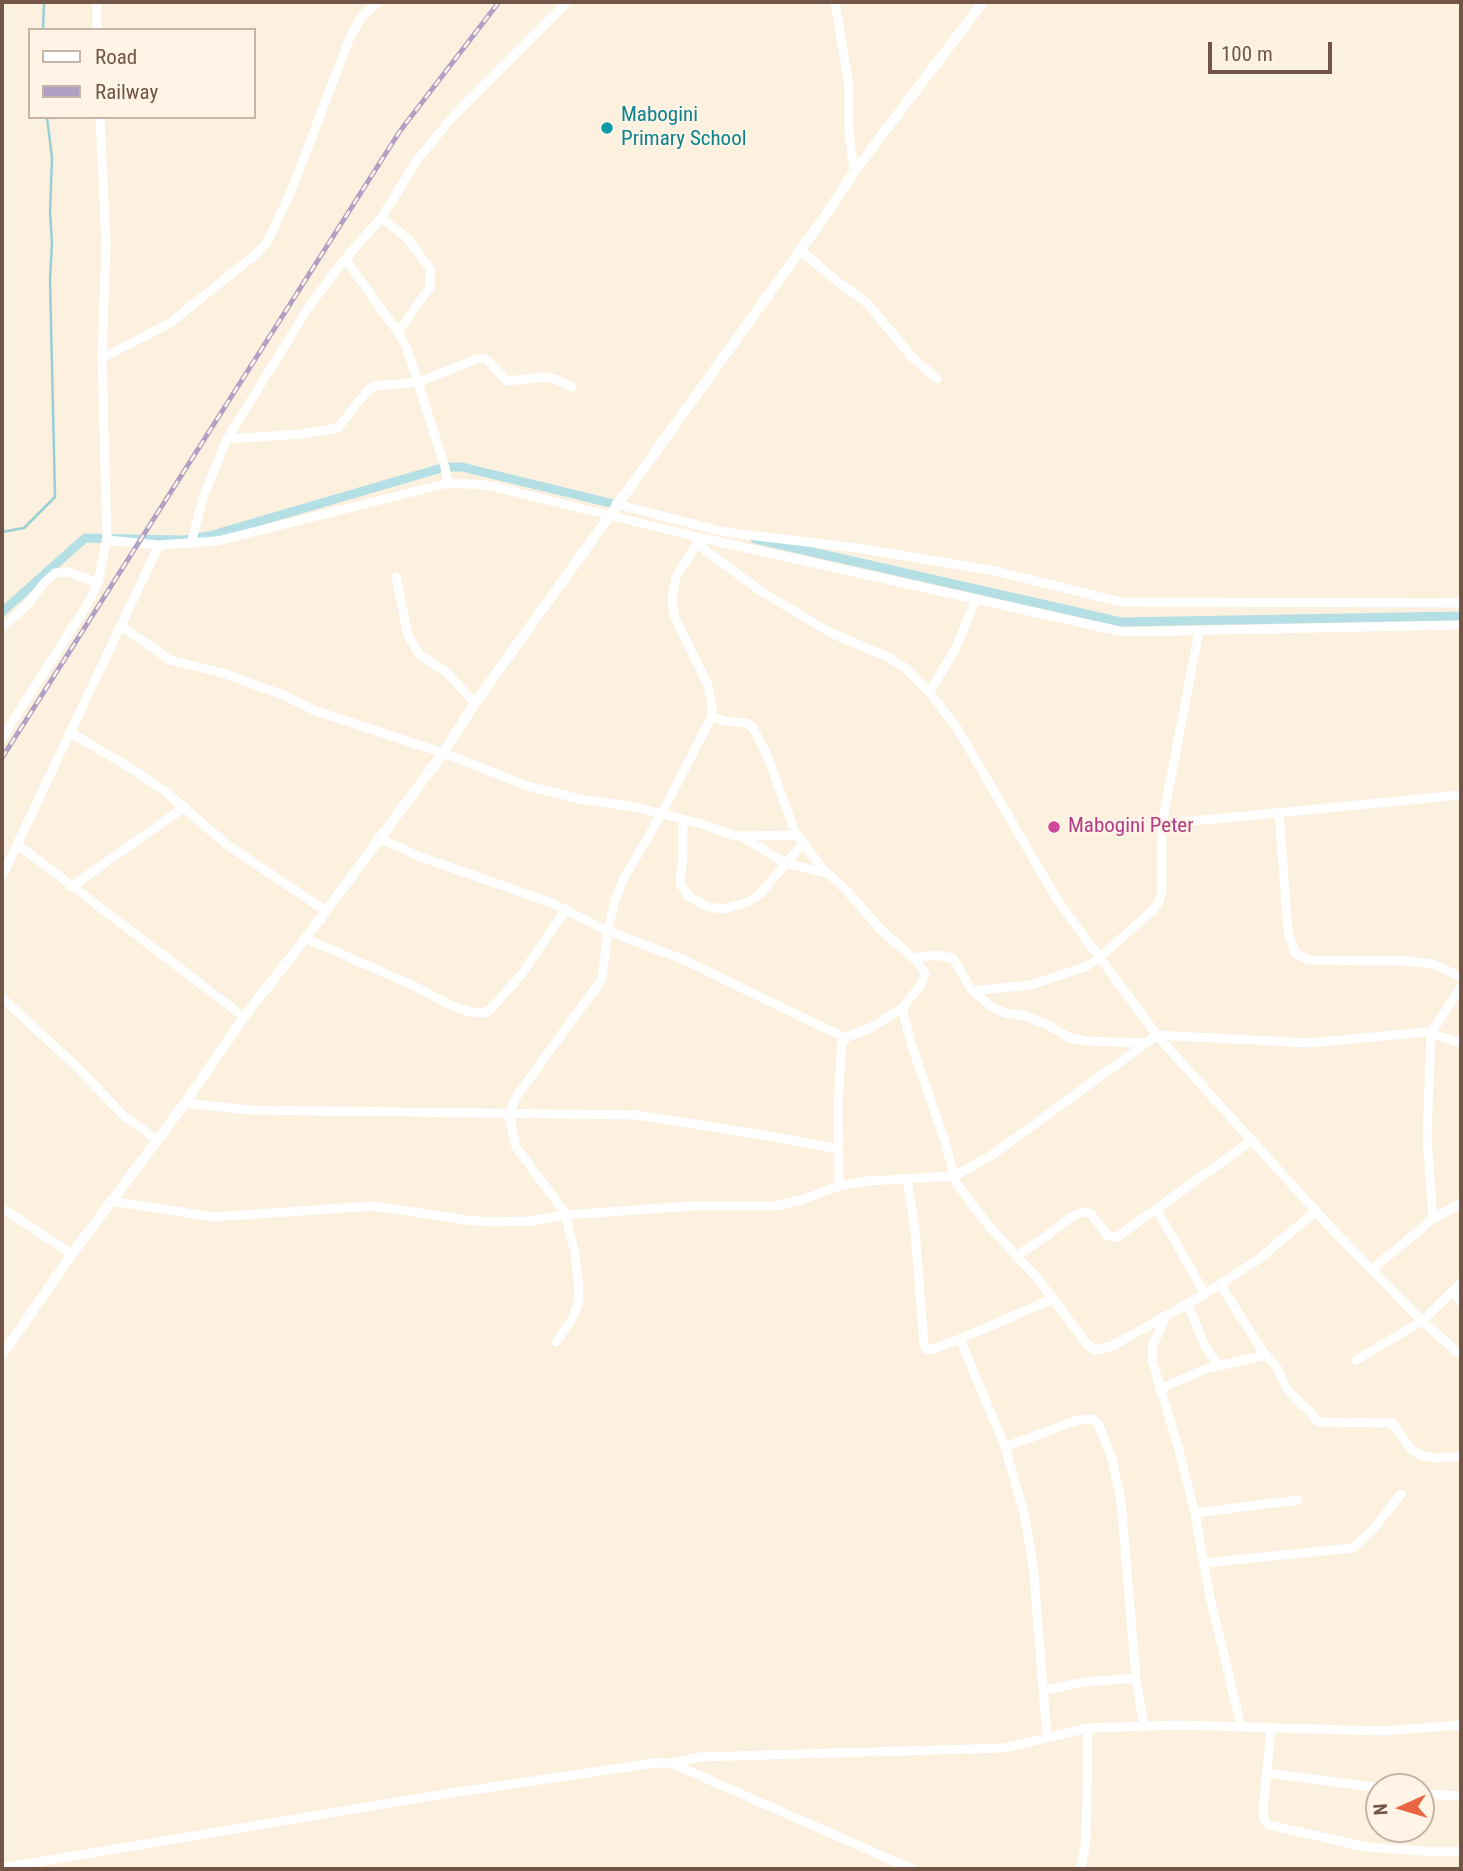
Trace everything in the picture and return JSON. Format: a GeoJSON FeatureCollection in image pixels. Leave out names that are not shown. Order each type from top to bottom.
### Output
{"type":"FeatureCollection","features":[{"type":"Feature","properties":{"kind":"street"},"geometry":{"type":"LineString","coordinates":[[97,2],[97,28]]}},
{"type":"Feature","properties":{"kind":"street"},"geometry":{"type":"LineString","coordinates":[[102,358],[170,323],[256,254],[268,241],[292,189],[350,37],[362,16],[379,2]]}},
{"type":"Feature","properties":{"kind":"street"},"geometry":{"type":"LineString","coordinates":[[192,540],[208,484],[228,439],[310,305],[345,258],[381,218],[418,159],[455,114],[567,2]]}},
{"type":"Feature","properties":{"kind":"street"},"geometry":{"type":"LineString","coordinates":[[835,2],[849,87],[849,132],[854,172]]}},
{"type":"Feature","properties":{"kind":"street"},"geometry":{"type":"LineString","coordinates":[[2,1355],[244,1017],[443,753],[475,703],[854,172],[983,2]]}},
{"type":"Feature","properties":{"kind":"street"},"geometry":{"type":"LineString","coordinates":[[2,738],[87,605],[98,583],[106,540],[102,358],[106,243],[100,119]]}},
{"type":"Feature","properties":{"kind":"street"},"geometry":{"type":"LineString","coordinates":[[381,218],[405,237],[430,269],[430,287],[398,332]]}},
{"type":"Feature","properties":{"kind":"street"},"geometry":{"type":"LineString","coordinates":[[800,250],[838,282],[864,299],[912,357],[937,379]]}},
{"type":"Feature","properties":{"kind":"street"},"geometry":{"type":"LineString","coordinates":[[345,258],[398,332],[414,363],[448,483]]}},
{"type":"Feature","properties":{"kind":"street"},"geometry":{"type":"LineString","coordinates":[[228,439],[302,435],[338,428],[374,386],[419,382],[482,359],[491,363],[507,381],[544,377],[572,387]]}},
{"type":"Feature","properties":{"kind":"street"},"geometry":{"type":"LineString","coordinates":[[106,540],[159,545],[192,540],[217,541],[448,483],[487,485],[696,539],[1124,632],[1461,625]]}},
{"type":"Feature","properties":{"kind":"street"},"geometry":{"type":"LineString","coordinates":[[616,504],[724,532],[857,548],[991,570],[1121,602],[1461,603]]}},
{"type":"Feature","properties":{"kind":"street"},"geometry":{"type":"LineString","coordinates":[[696,539],[707,552],[764,593],[831,633],[888,657],[904,667],[929,692],[957,728],[1058,901],[1157,1035],[1315,1212],[1422,1321],[1461,1356]]}},
{"type":"Feature","properties":{"kind":"street"},"geometry":{"type":"LineString","coordinates":[[556,1342],[572,1319],[579,1301],[578,1277],[566,1215],[516,1147],[509,1115],[516,1097],[602,979],[608,931],[615,900],[624,878],[662,814],[712,716],[706,683],[675,618],[672,600],[676,577],[696,539]]}},
{"type":"Feature","properties":{"kind":"street"},"geometry":{"type":"LineString","coordinates":[[2,876],[159,545]]}},
{"type":"Feature","properties":{"kind":"street"},"geometry":{"type":"LineString","coordinates":[[2,628],[27,606],[55,573],[68,572],[98,583]]}},
{"type":"Feature","properties":{"kind":"street"},"geometry":{"type":"LineString","coordinates":[[396,577],[408,636],[420,655],[447,673],[475,703]]}},
{"type":"Feature","properties":{"kind":"street"},"geometry":{"type":"LineString","coordinates":[[929,692],[956,650],[976,599]]}},
{"type":"Feature","properties":{"kind":"street"},"geometry":{"type":"LineString","coordinates":[[121,626],[170,660],[223,673],[283,695],[316,712],[443,753],[528,786],[580,799],[635,807],[714,828],[724,834],[796,835]]}},
{"type":"Feature","properties":{"kind":"street"},"geometry":{"type":"LineString","coordinates":[[973,991],[1030,985],[1085,967],[1099,958],[1159,902],[1162,891],[1162,824],[1199,631]]}},
{"type":"Feature","properties":{"kind":"street"},"geometry":{"type":"LineString","coordinates":[[378,838],[421,857],[566,909],[608,931],[682,959],[845,1038],[872,1027],[902,1008],[925,980],[925,972],[915,958],[883,932],[796,835],[768,755],[753,728],[747,723],[724,721],[712,716]]}},
{"type":"Feature","properties":{"kind":"street"},"geometry":{"type":"LineString","coordinates":[[71,733],[166,792],[226,844],[326,911]]}},
{"type":"Feature","properties":{"kind":"street"},"geometry":{"type":"LineString","coordinates":[[1162,824],[1461,795]]}},
{"type":"Feature","properties":{"kind":"street"},"geometry":{"type":"LineString","coordinates":[[71,887],[183,808]]}},
{"type":"Feature","properties":{"kind":"street"},"geometry":{"type":"LineString","coordinates":[[1279,811],[1288,931],[1295,953],[1308,960],[1407,961],[1433,964],[1461,977]]}},
{"type":"Feature","properties":{"kind":"street"},"geometry":{"type":"LineString","coordinates":[[683,819],[680,883],[689,897],[708,907],[738,907],[760,894],[803,843]]}},
{"type":"Feature","properties":{"kind":"street"},"geometry":{"type":"LineString","coordinates":[[741,836],[785,863],[828,873]]}},
{"type":"Feature","properties":{"kind":"street"},"geometry":{"type":"LineString","coordinates":[[17,844],[244,1017]]}},
{"type":"Feature","properties":{"kind":"street"},"geometry":{"type":"LineString","coordinates":[[305,939],[412,985],[448,1004],[470,1012],[484,1013],[490,1010],[521,975],[566,909]]}},
{"type":"Feature","properties":{"kind":"street"},"geometry":{"type":"LineString","coordinates":[[915,958],[933,955],[953,958],[973,991],[998,1010],[1048,1025],[1068,1037],[1085,1041],[1146,1043]]}},
{"type":"Feature","properties":{"kind":"street"},"geometry":{"type":"LineString","coordinates":[[1433,1219],[1427,1137],[1431,1033],[1461,987]]}},
{"type":"Feature","properties":{"kind":"street"},"geometry":{"type":"LineString","coordinates":[[2,998],[77,1067],[122,1114],[157,1140]]}},
{"type":"Feature","properties":{"kind":"street"},"geometry":{"type":"LineString","coordinates":[[902,1008],[911,1043],[960,1189],[989,1226],[1018,1255],[1086,1343],[1095,1350],[1112,1346],[1205,1294],[1258,1259],[1315,1212]]}},
{"type":"Feature","properties":{"kind":"street"},"geometry":{"type":"LineString","coordinates":[[113,1201],[212,1217],[364,1206],[479,1221],[530,1221],[566,1215],[713,1205],[776,1206],[839,1186],[954,1176],[992,1155],[1157,1035],[1309,1043],[1431,1033],[1461,1043]]}},
{"type":"Feature","properties":{"kind":"street"},"geometry":{"type":"LineString","coordinates":[[839,1186],[840,1052],[845,1038]]}},
{"type":"Feature","properties":{"kind":"street"},"geometry":{"type":"LineString","coordinates":[[185,1103],[248,1110],[636,1115],[838,1149]]}},
{"type":"Feature","properties":{"kind":"street"},"geometry":{"type":"LineString","coordinates":[[1018,1255],[1079,1213],[1091,1214],[1108,1236],[1115,1238],[1251,1141]]}},
{"type":"Feature","properties":{"kind":"street"},"geometry":{"type":"LineString","coordinates":[[907,1178],[915,1231],[925,1347],[930,1350],[960,1339],[1052,1299]]}},
{"type":"Feature","properties":{"kind":"street"},"geometry":{"type":"LineString","coordinates":[[1371,1270],[1433,1219],[1461,1203]]}},
{"type":"Feature","properties":{"kind":"street"},"geometry":{"type":"LineString","coordinates":[[2,1208],[72,1254]]}},
{"type":"Feature","properties":{"kind":"street"},"geometry":{"type":"LineString","coordinates":[[1157,1210],[1205,1294]]}},
{"type":"Feature","properties":{"kind":"street"},"geometry":{"type":"LineString","coordinates":[[1356,1360],[1422,1321],[1461,1283]]}},
{"type":"Feature","properties":{"kind":"street"},"geometry":{"type":"LineString","coordinates":[[1220,1284],[1265,1354],[1276,1366],[1287,1389],[1310,1410],[1318,1422],[1389,1422],[1411,1449],[1420,1455],[1434,1458],[1461,1457]]}},
{"type":"Feature","properties":{"kind":"street"},"geometry":{"type":"LineString","coordinates":[[1453,1291],[1461,1302]]}},
{"type":"Feature","properties":{"kind":"street"},"geometry":{"type":"LineString","coordinates":[[1188,1304],[1205,1346],[1218,1365]]}},
{"type":"Feature","properties":{"kind":"street"},"geometry":{"type":"LineString","coordinates":[[1166,1316],[1151,1352],[1154,1374],[1195,1513],[1241,1726]]}},
{"type":"Feature","properties":{"kind":"street"},"geometry":{"type":"LineString","coordinates":[[960,1339],[1005,1447],[1030,1539],[1047,1737]]}},
{"type":"Feature","properties":{"kind":"street"},"geometry":{"type":"LineString","coordinates":[[1160,1390],[1218,1365],[1242,1362],[1265,1354]]}},
{"type":"Feature","properties":{"kind":"street"},"geometry":{"type":"LineString","coordinates":[[1005,1447],[1078,1420],[1093,1419],[1098,1423],[1112,1459],[1121,1501],[1136,1678],[1144,1727]]}},
{"type":"Feature","properties":{"kind":"street"},"geometry":{"type":"LineString","coordinates":[[1204,1563],[1353,1548],[1374,1528],[1401,1494]]}},
{"type":"Feature","properties":{"kind":"street"},"geometry":{"type":"LineString","coordinates":[[1195,1513],[1298,1500]]}},
{"type":"Feature","properties":{"kind":"street"},"geometry":{"type":"LineString","coordinates":[[1044,1690],[1084,1682],[1136,1678]]}},
{"type":"Feature","properties":{"kind":"street"},"geometry":{"type":"LineString","coordinates":[[2,1868],[432,1796],[699,1757],[972,1751],[1004,1748],[1088,1728],[1178,1725],[1382,1731],[1461,1725]]}},
{"type":"Feature","properties":{"kind":"street"},"geometry":{"type":"LineString","coordinates":[[1081,1869],[1086,1840],[1088,1728]]}},
{"type":"Feature","properties":{"kind":"street"},"geometry":{"type":"LineString","coordinates":[[1271,1728],[1263,1810],[1264,1820],[1269,1825],[1366,1847],[1461,1851]]}},
{"type":"Feature","properties":{"kind":"street"},"geometry":{"type":"LineString","coordinates":[[671,1763],[912,1869]]}},
{"type":"Feature","properties":{"kind":"street"},"geometry":{"type":"LineString","coordinates":[[1268,1773],[1365,1786]]}},
{"type":"Feature","properties":{"kind":"street"},"geometry":{"type":"LineString","coordinates":[[1435,1795],[1461,1796]]}},
{"type":"Feature","properties":{"kind":"waterway"},"geometry":{"type":"LineString","coordinates":[[43,28],[44,2]]}},
{"type":"Feature","properties":{"kind":"waterway"},"geometry":{"type":"LineString","coordinates":[[2,532],[24,528],[55,497],[50,279],[52,158],[47,119]]}},
{"type":"Feature","properties":{"kind":"waterway"},"geometry":{"type":"LineString","coordinates":[[2,612],[85,538],[183,540],[209,536],[445,467],[462,467],[622,506]]}},
{"type":"Feature","properties":{"kind":"waterway"},"geometry":{"type":"LineString","coordinates":[[755,539],[1121,622],[1461,616]]}},
{"type":"Feature","properties":{"kind":"railway"},"geometry":{"type":"LineString","coordinates":[[2,758],[400,131],[499,2]]}},
{"type":"Feature","properties":{"kind":"place","name":"Mabogini Primary School"},"geometry":{"type":"Point","coordinates":[607,128]}},
{"type":"Feature","properties":{"kind":"place","name":"Mabogini Peter"},"geometry":{"type":"Point","coordinates":[1054,827]}}]}
